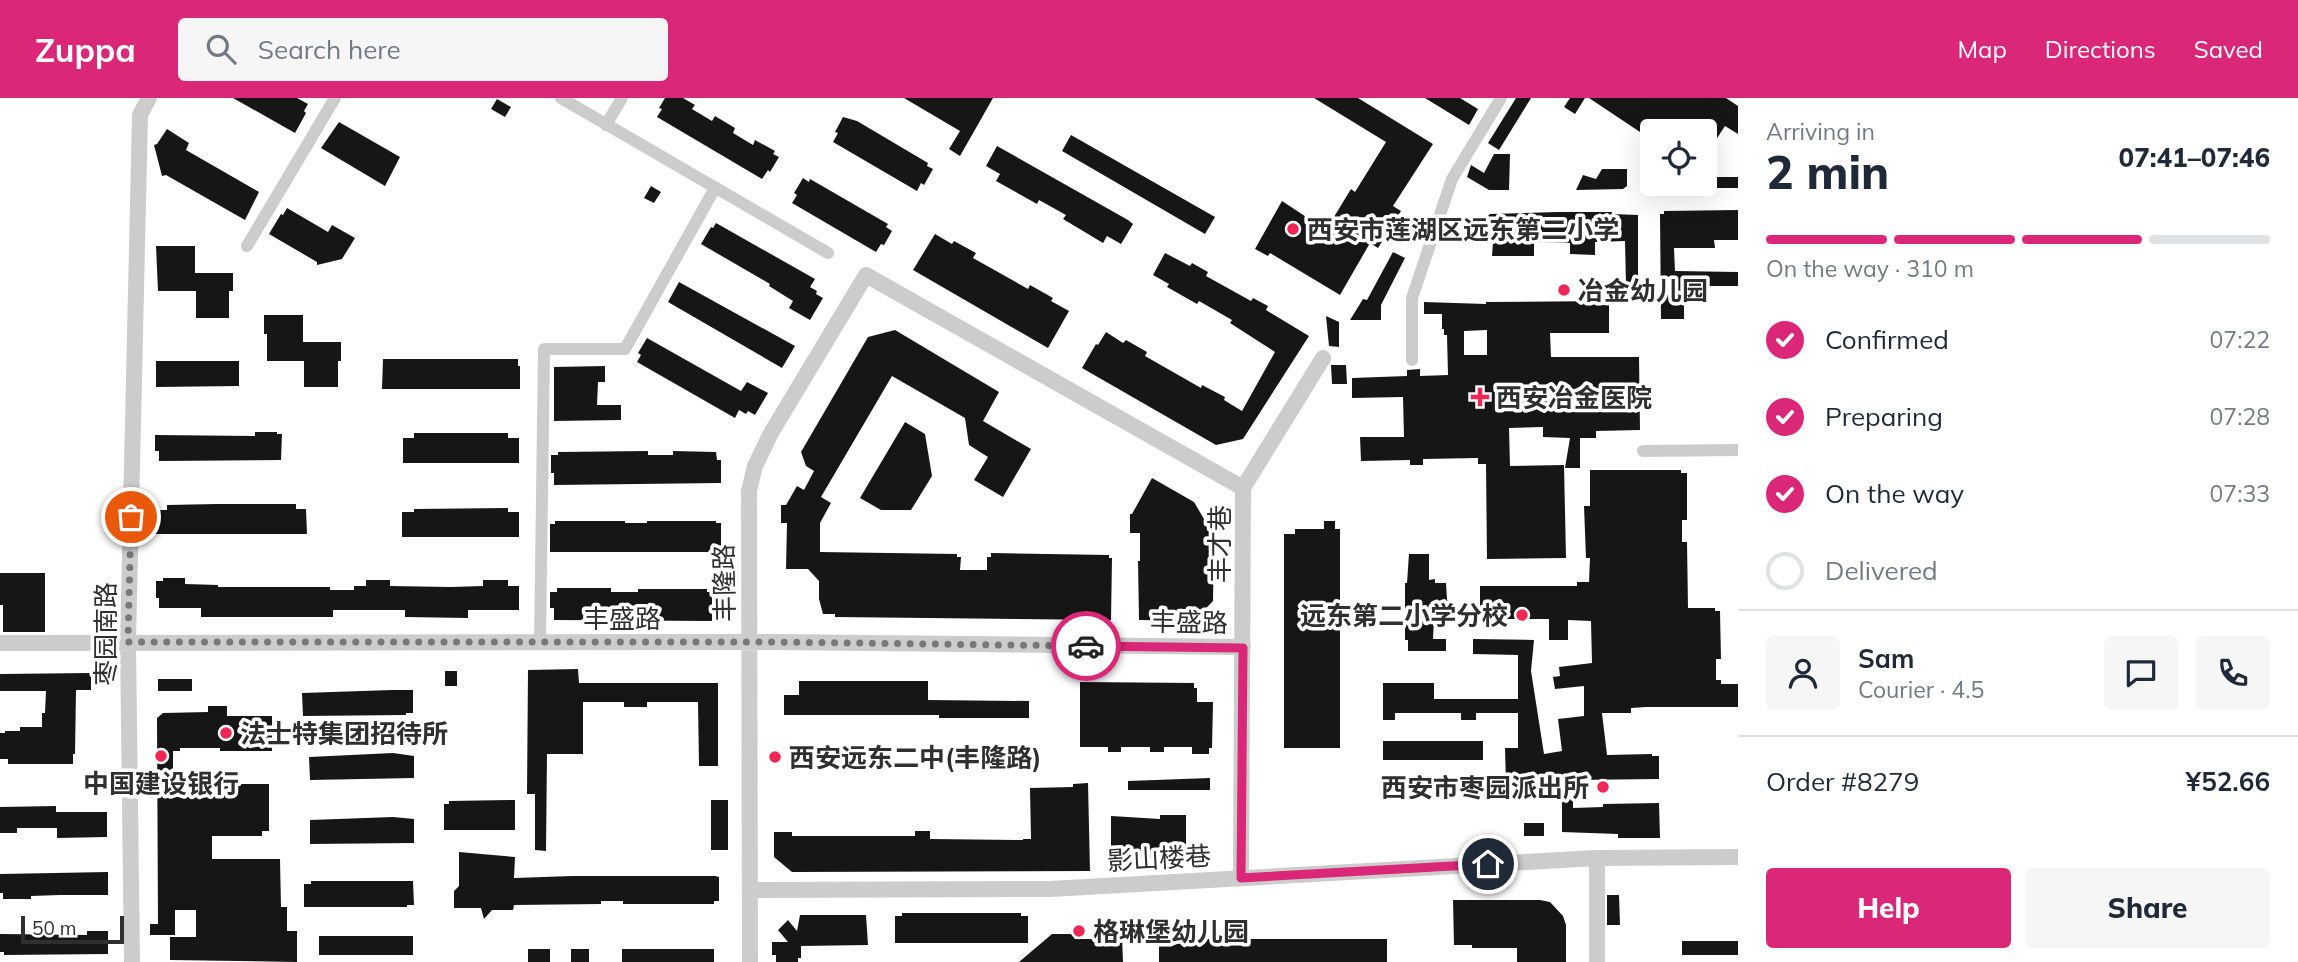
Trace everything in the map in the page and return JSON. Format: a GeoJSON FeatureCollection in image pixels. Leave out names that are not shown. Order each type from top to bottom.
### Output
{"type":"FeatureCollection","features":[{"type":"Feature","properties":{"kind":"street","name":"枣园南路"},"geometry":{"type":"LineString","coordinates":[[132,962],[128,642],[140,115],[149,98]]}},
{"type":"Feature","properties":{"kind":"street"},"geometry":{"type":"LineString","coordinates":[[247,246],[335,98]]}},
{"type":"Feature","properties":{"kind":"street"},"geometry":{"type":"LineString","coordinates":[[561,98],[828,253]]}},
{"type":"Feature","properties":{"kind":"street"},"geometry":{"type":"LineString","coordinates":[[606,125],[622,98]]}},
{"type":"Feature","properties":{"kind":"street"},"geometry":{"type":"LineString","coordinates":[[1412,360],[1412,298],[1452,179],[1501,98]]}},
{"type":"Feature","properties":{"kind":"street"},"geometry":{"type":"LineString","coordinates":[[540,642],[544,349],[625,349],[715,188]]}},
{"type":"Feature","properties":{"kind":"street","name":"丰隆路"},"geometry":{"type":"LineString","coordinates":[[750,962],[749,491],[755,466],[771,433],[866,275],[1243,488]]}},
{"type":"Feature","properties":{"kind":"street","name":"丰才巷"},"geometry":{"type":"LineString","coordinates":[[1241,878],[1243,488],[1323,358]]}},
{"type":"Feature","properties":{"kind":"street"},"geometry":{"type":"LineString","coordinates":[[1643,451],[1738,450]]}},
{"type":"Feature","properties":{"kind":"street","name":"丰盛路"},"geometry":{"type":"LineString","coordinates":[[0,643],[749,642],[1243,648]]}},
{"type":"Feature","properties":{"kind":"street","name":"影山楼巷"},"geometry":{"type":"LineString","coordinates":[[750,890],[1050,889],[1597,858],[1738,857]]}},
{"type":"Feature","properties":{"kind":"street"},"geometry":{"type":"LineString","coordinates":[[1597,858],[1597,962]]}},
{"type":"Feature","properties":{"kind":"building"},"geometry":{"type":"Polygon","coordinates":[[[233,98],[297,98],[308,104],[295,133],[233,98]]]}},
{"type":"Feature","properties":{"kind":"building"},"geometry":{"type":"Polygon","coordinates":[[[665,98],[683,98],[695,105],[692,109],[712,121],[715,116],[735,128],[733,133],[753,145],[755,140],[775,151],[773,154],[779,157],[770,172],[768,170],[762,179],[657,117],[665,98]]]}},
{"type":"Feature","properties":{"kind":"building"},"geometry":{"type":"Polygon","coordinates":[[[904,98],[993,98],[960,156],[949,149],[960,131],[904,98]]]}},
{"type":"Feature","properties":{"kind":"building"},"geometry":{"type":"Polygon","coordinates":[[[1314,98],[1358,98],[1433,144],[1393,206],[1401,211],[1378,248],[1370,243],[1340,295],[1270,253],[1268,256],[1255,249],[1282,201],[1326,230],[1351,189],[1355,192],[1386,142],[1314,98]]]}},
{"type":"Feature","properties":{"kind":"building"},"geometry":{"type":"Polygon","coordinates":[[[1425,98],[1460,98],[1478,109],[1469,125],[1425,98]]]}},
{"type":"Feature","properties":{"kind":"building"},"geometry":{"type":"Polygon","coordinates":[[[1516,98],[1531,98],[1499,150],[1488,143],[1516,98]]]}},
{"type":"Feature","properties":{"kind":"building"},"geometry":{"type":"Polygon","coordinates":[[[1570,98],[1585,98],[1575,114],[1564,107],[1570,98]]]}},
{"type":"Feature","properties":{"kind":"building"},"geometry":{"type":"Polygon","coordinates":[[[1589,98],[1726,98],[1738,106],[1738,134],[1725,126],[1717,138],[1717,119],[1640,119],[1640,132],[1589,98]]]}},
{"type":"Feature","properties":{"kind":"building"},"geometry":{"type":"Polygon","coordinates":[[[497,99],[511,107],[505,117],[491,109],[497,99]]]}},
{"type":"Feature","properties":{"kind":"building"},"geometry":{"type":"Polygon","coordinates":[[[843,117],[857,121],[928,163],[927,166],[933,169],[924,185],[921,183],[917,191],[833,142],[843,117]]]}},
{"type":"Feature","properties":{"kind":"building"},"geometry":{"type":"Polygon","coordinates":[[[339,122],[400,157],[385,186],[321,148],[339,122]]]}},
{"type":"Feature","properties":{"kind":"building"},"geometry":{"type":"Polygon","coordinates":[[[167,129],[189,143],[186,150],[259,192],[245,220],[166,175],[162,176],[154,145],[167,129]]]}},
{"type":"Feature","properties":{"kind":"building"},"geometry":{"type":"Polygon","coordinates":[[[1071,135],[1215,217],[1205,234],[1062,151],[1071,135]]]}},
{"type":"Feature","properties":{"kind":"building"},"geometry":{"type":"Polygon","coordinates":[[[997,146],[1128,220],[1133,224],[1121,244],[1107,236],[1103,243],[1063,219],[1066,215],[1039,200],[1037,204],[996,181],[1000,174],[986,166],[997,146]]]}},
{"type":"Feature","properties":{"kind":"building"},"geometry":{"type":"Polygon","coordinates":[[[1494,154],[1510,154],[1509,190],[1489,190],[1467,177],[1471,165],[1484,173],[1494,154]]]}},
{"type":"Feature","properties":{"kind":"building"},"geometry":{"type":"Polygon","coordinates":[[[1602,169],[1627,169],[1627,186],[1623,189],[1576,190],[1583,175],[1596,179],[1602,169]]]}},
{"type":"Feature","properties":{"kind":"building"},"geometry":{"type":"Polygon","coordinates":[[[1717,177],[1738,177],[1738,188],[1717,188],[1717,177]]]}},
{"type":"Feature","properties":{"kind":"building"},"geometry":{"type":"Polygon","coordinates":[[[803,178],[809,182],[810,179],[888,224],[886,227],[892,231],[884,245],[881,244],[876,252],[792,203],[797,195],[794,193],[803,178]]]}},
{"type":"Feature","properties":{"kind":"building"},"geometry":{"type":"Polygon","coordinates":[[[651,186],[661,192],[654,203],[644,198],[651,186]]]}},
{"type":"Feature","properties":{"kind":"building"},"geometry":{"type":"Polygon","coordinates":[[[287,208],[328,232],[332,225],[355,238],[342,259],[317,265],[317,262],[269,234],[287,208]]]}},
{"type":"Feature","properties":{"kind":"building"},"geometry":{"type":"Polygon","coordinates":[[[1738,210],[1738,240],[1714,240],[1715,248],[1674,248],[1675,271],[1738,272],[1738,286],[1684,286],[1684,319],[1661,319],[1660,214],[1664,214],[1664,211],[1738,210]]]}},
{"type":"Feature","properties":{"kind":"building"},"geometry":{"type":"Polygon","coordinates":[[[1557,212],[1638,215],[1638,284],[1626,284],[1625,241],[1595,242],[1595,255],[1570,254],[1570,243],[1541,242],[1534,243],[1534,256],[1492,256],[1493,242],[1476,242],[1477,233],[1464,232],[1464,216],[1557,212]]]}},
{"type":"Feature","properties":{"kind":"building"},"geometry":{"type":"Polygon","coordinates":[[[716,223],[815,279],[810,287],[823,298],[810,320],[789,308],[793,301],[769,286],[770,284],[701,244],[716,223]]]}},
{"type":"Feature","properties":{"kind":"building"},"geometry":{"type":"Polygon","coordinates":[[[935,234],[976,253],[973,258],[1028,289],[1030,285],[1069,311],[1048,348],[913,270],[935,234]]]}},
{"type":"Feature","properties":{"kind":"building"},"geometry":{"type":"Polygon","coordinates":[[[156,246],[195,246],[195,273],[233,273],[233,291],[229,291],[229,318],[196,318],[196,291],[158,291],[156,246]]]}},
{"type":"Feature","properties":{"kind":"building"},"geometry":{"type":"Polygon","coordinates":[[[1393,252],[1405,258],[1381,305],[1381,320],[1350,320],[1363,299],[1367,300],[1393,252]]]}},
{"type":"Feature","properties":{"kind":"building"},"geometry":{"type":"Polygon","coordinates":[[[1165,253],[1190,266],[1192,263],[1208,272],[1206,276],[1251,301],[1253,298],[1268,306],[1266,310],[1309,336],[1243,439],[1216,445],[1082,368],[1106,332],[1123,343],[1126,340],[1147,352],[1145,356],[1201,388],[1202,385],[1225,397],[1224,400],[1242,411],[1275,352],[1230,323],[1232,320],[1167,287],[1169,284],[1153,275],[1165,253]]]}},
{"type":"Feature","properties":{"kind":"building"},"geometry":{"type":"Polygon","coordinates":[[[679,282],[795,346],[782,368],[668,302],[679,282]]]}},
{"type":"Feature","properties":{"kind":"building"},"geometry":{"type":"Polygon","coordinates":[[[1609,301],[1609,333],[1550,333],[1551,357],[1639,357],[1640,430],[1596,431],[1596,438],[1580,438],[1580,468],[1565,468],[1570,438],[1543,437],[1543,427],[1509,428],[1510,466],[1564,465],[1566,558],[1487,559],[1486,464],[1478,464],[1478,458],[1423,459],[1423,465],[1410,465],[1410,460],[1361,461],[1360,437],[1404,437],[1403,397],[1352,398],[1352,378],[1407,376],[1407,370],[1420,369],[1420,376],[1448,375],[1447,335],[1444,335],[1442,329],[1442,314],[1424,314],[1424,302],[1609,301]],[[1487,330],[1464,331],[1464,355],[1487,355],[1487,330]]]}},
{"type":"Feature","properties":{"kind":"building"},"geometry":{"type":"Polygon","coordinates":[[[264,315],[303,315],[303,342],[341,342],[338,387],[304,387],[304,361],[267,361],[264,315]]]}},
{"type":"Feature","properties":{"kind":"building"},"geometry":{"type":"Polygon","coordinates":[[[1326,316],[1339,322],[1339,347],[1329,346],[1326,316]]]}},
{"type":"Feature","properties":{"kind":"building"},"geometry":{"type":"Polygon","coordinates":[[[895,330],[999,392],[983,421],[1031,449],[1003,497],[974,480],[988,457],[969,445],[965,418],[892,376],[821,497],[831,503],[820,523],[820,552],[957,554],[957,557],[961,557],[960,570],[987,570],[987,557],[991,557],[991,553],[1109,555],[1109,558],[1112,558],[1111,620],[835,617],[835,614],[823,614],[819,599],[819,581],[808,569],[786,569],[787,523],[781,523],[781,505],[786,505],[797,486],[804,490],[814,471],[806,466],[801,452],[868,337],[895,330]]]}},
{"type":"Feature","properties":{"kind":"building"},"geometry":{"type":"Polygon","coordinates":[[[647,338],[741,391],[747,382],[768,393],[755,415],[739,410],[735,418],[637,362],[641,355],[638,353],[647,338]]]}},
{"type":"Feature","properties":{"kind":"building"},"geometry":{"type":"Polygon","coordinates":[[[383,359],[518,359],[520,389],[382,389],[383,359]]]}},
{"type":"Feature","properties":{"kind":"building"},"geometry":{"type":"Polygon","coordinates":[[[156,361],[239,361],[239,386],[156,387],[156,361]]]}},
{"type":"Feature","properties":{"kind":"building"},"geometry":{"type":"Polygon","coordinates":[[[1331,365],[1346,365],[1347,384],[1332,384],[1331,365]]]}},
{"type":"Feature","properties":{"kind":"building"},"geometry":{"type":"Polygon","coordinates":[[[605,366],[605,382],[598,382],[597,405],[621,405],[621,420],[554,421],[554,367],[605,366]]]}},
{"type":"Feature","properties":{"kind":"building"},"geometry":{"type":"Polygon","coordinates":[[[905,422],[925,434],[932,476],[911,510],[881,510],[860,498],[905,422]]]}},
{"type":"Feature","properties":{"kind":"building"},"geometry":{"type":"Polygon","coordinates":[[[255,432],[282,434],[281,460],[159,461],[159,451],[155,451],[155,435],[255,436],[255,432]]]}},
{"type":"Feature","properties":{"kind":"building"},"geometry":{"type":"Polygon","coordinates":[[[414,433],[508,433],[508,438],[519,438],[519,463],[403,463],[403,438],[414,438],[414,433]]]}},
{"type":"Feature","properties":{"kind":"building"},"geometry":{"type":"Polygon","coordinates":[[[648,451],[648,455],[673,455],[673,451],[716,452],[717,460],[721,460],[721,483],[554,485],[551,455],[558,455],[558,452],[648,451]]]}},
{"type":"Feature","properties":{"kind":"building"},"geometry":{"type":"Polygon","coordinates":[[[1590,470],[1681,470],[1681,473],[1687,473],[1687,520],[1682,520],[1682,542],[1687,542],[1688,608],[1715,608],[1715,611],[1720,611],[1721,659],[1716,659],[1716,680],[1721,680],[1721,684],[1738,684],[1738,707],[1646,707],[1631,708],[1631,713],[1602,713],[1607,755],[1659,756],[1659,779],[1573,780],[1573,808],[1603,807],[1603,804],[1659,803],[1660,838],[1618,838],[1618,834],[1562,832],[1562,783],[1506,784],[1505,748],[1518,748],[1518,713],[1476,713],[1476,720],[1461,720],[1461,713],[1395,713],[1395,720],[1383,720],[1383,683],[1434,683],[1434,699],[1518,699],[1518,655],[1473,654],[1473,639],[1534,640],[1531,671],[1544,754],[1562,751],[1558,719],[1584,716],[1584,686],[1555,689],[1553,677],[1560,676],[1559,667],[1592,663],[1591,621],[1568,620],[1568,640],[1549,640],[1549,619],[1480,619],[1480,586],[1577,586],[1577,582],[1589,582],[1590,558],[1586,558],[1584,506],[1590,506],[1590,470]]]}},
{"type":"Feature","properties":{"kind":"building"},"geometry":{"type":"Polygon","coordinates":[[[1152,478],[1194,502],[1214,536],[1213,601],[1194,621],[1139,620],[1140,533],[1130,533],[1130,514],[1152,478]]]}},
{"type":"Feature","properties":{"kind":"building"},"geometry":{"type":"Polygon","coordinates":[[[296,504],[296,509],[306,509],[307,534],[155,534],[155,510],[167,510],[167,505],[296,504]]]}},
{"type":"Feature","properties":{"kind":"building"},"geometry":{"type":"Polygon","coordinates":[[[508,508],[508,512],[519,512],[519,537],[402,537],[402,512],[414,512],[414,509],[508,508]]]}},
{"type":"Feature","properties":{"kind":"building"},"geometry":{"type":"Polygon","coordinates":[[[555,521],[716,521],[721,523],[721,552],[550,552],[550,524],[555,524],[555,521]]]}},
{"type":"Feature","properties":{"kind":"building"},"geometry":{"type":"Polygon","coordinates":[[[1324,521],[1335,521],[1335,529],[1340,529],[1340,748],[1284,748],[1284,534],[1295,534],[1295,529],[1324,529],[1324,521]]]}},
{"type":"Feature","properties":{"kind":"building"},"geometry":{"type":"Polygon","coordinates":[[[1409,554],[1429,554],[1429,580],[1446,583],[1449,619],[1434,619],[1433,639],[1446,639],[1446,651],[1408,651],[1408,640],[1405,640],[1405,583],[1409,554]]]}},
{"type":"Feature","properties":{"kind":"building"},"geometry":{"type":"Polygon","coordinates":[[[0,573],[45,573],[45,632],[3,632],[0,573]]]}},
{"type":"Feature","properties":{"kind":"building"},"geometry":{"type":"Polygon","coordinates":[[[163,578],[185,578],[185,584],[218,587],[330,587],[330,590],[354,590],[354,586],[366,586],[366,580],[390,580],[390,586],[451,587],[483,586],[483,580],[508,580],[508,586],[519,586],[519,610],[468,610],[468,618],[405,617],[405,610],[333,610],[333,617],[201,617],[201,608],[159,608],[156,581],[163,581],[163,578]]]}},
{"type":"Feature","properties":{"kind":"building"},"geometry":{"type":"Polygon","coordinates":[[[557,588],[611,588],[611,592],[638,592],[638,589],[707,589],[707,592],[712,592],[712,621],[554,620],[554,608],[550,608],[550,592],[557,592],[557,588]]]}},
{"type":"Feature","properties":{"kind":"building"},"geometry":{"type":"Polygon","coordinates":[[[578,669],[579,683],[718,683],[718,766],[699,766],[698,702],[647,702],[647,707],[624,707],[624,702],[583,702],[583,754],[547,754],[546,851],[535,850],[535,794],[527,794],[528,670],[578,669]]]}},
{"type":"Feature","properties":{"kind":"building"},"geometry":{"type":"Polygon","coordinates":[[[445,671],[457,671],[457,686],[445,686],[445,671]]]}},
{"type":"Feature","properties":{"kind":"building"},"geometry":{"type":"Polygon","coordinates":[[[91,673],[91,690],[76,690],[73,764],[8,764],[8,759],[0,759],[0,733],[20,731],[20,727],[42,727],[46,691],[0,691],[0,674],[91,673]]]}},
{"type":"Feature","properties":{"kind":"building"},"geometry":{"type":"Polygon","coordinates":[[[158,679],[192,679],[192,691],[158,691],[158,679]]]}},
{"type":"Feature","properties":{"kind":"building"},"geometry":{"type":"Polygon","coordinates":[[[799,681],[928,681],[928,700],[1029,701],[1029,718],[784,715],[784,695],[799,695],[799,681]]]}},
{"type":"Feature","properties":{"kind":"building"},"geometry":{"type":"Polygon","coordinates":[[[1080,682],[1194,683],[1194,688],[1197,688],[1197,702],[1213,702],[1212,748],[1209,748],[1209,754],[1192,754],[1192,747],[1164,747],[1164,752],[1150,752],[1150,747],[1121,747],[1121,752],[1108,752],[1108,747],[1080,747],[1080,682]]]}},
{"type":"Feature","properties":{"kind":"building"},"geometry":{"type":"Polygon","coordinates":[[[413,690],[413,713],[303,716],[302,693],[413,690]]]}},
{"type":"Feature","properties":{"kind":"building"},"geometry":{"type":"Polygon","coordinates":[[[208,706],[227,706],[227,716],[272,716],[272,751],[180,748],[180,751],[173,751],[173,797],[200,797],[200,781],[213,781],[213,773],[226,773],[226,784],[269,784],[269,831],[262,831],[262,836],[212,836],[212,859],[280,859],[281,907],[287,907],[287,931],[297,931],[297,962],[170,960],[170,937],[196,937],[196,910],[175,910],[175,935],[150,935],[150,924],[158,924],[157,718],[163,713],[208,712],[208,706]]]}},
{"type":"Feature","properties":{"kind":"building"},"geometry":{"type":"Polygon","coordinates":[[[1383,741],[1483,741],[1483,760],[1383,760],[1383,741]]]}},
{"type":"Feature","properties":{"kind":"building"},"geometry":{"type":"Polygon","coordinates":[[[393,753],[414,756],[414,778],[310,780],[309,757],[393,753]]]}},
{"type":"Feature","properties":{"kind":"building"},"geometry":{"type":"Polygon","coordinates":[[[1210,778],[1210,790],[1128,790],[1128,781],[1210,778]]]}},
{"type":"Feature","properties":{"kind":"building"},"geometry":{"type":"Polygon","coordinates":[[[1088,783],[1090,871],[792,872],[774,857],[774,832],[792,832],[792,836],[915,836],[915,831],[930,831],[930,839],[1031,839],[1030,788],[1073,787],[1073,784],[1088,783]]]}},
{"type":"Feature","properties":{"kind":"building"},"geometry":{"type":"Polygon","coordinates":[[[515,800],[515,830],[444,830],[444,804],[449,804],[449,801],[515,800]]]}},
{"type":"Feature","properties":{"kind":"building"},"geometry":{"type":"Polygon","coordinates":[[[711,800],[728,800],[728,850],[711,850],[711,800]]]}},
{"type":"Feature","properties":{"kind":"building"},"geometry":{"type":"Polygon","coordinates":[[[56,806],[56,812],[107,812],[107,837],[57,838],[57,828],[17,828],[17,833],[0,833],[0,807],[56,806]]]}},
{"type":"Feature","properties":{"kind":"building"},"geometry":{"type":"Polygon","coordinates":[[[1160,815],[1186,815],[1186,858],[1111,858],[1111,816],[1160,819],[1160,815]]]}},
{"type":"Feature","properties":{"kind":"building"},"geometry":{"type":"Polygon","coordinates":[[[393,817],[414,819],[414,843],[310,844],[310,820],[393,817]]]}},
{"type":"Feature","properties":{"kind":"building"},"geometry":{"type":"Polygon","coordinates":[[[1524,823],[1544,823],[1544,836],[1524,836],[1524,823]]]}},
{"type":"Feature","properties":{"kind":"building"},"geometry":{"type":"Polygon","coordinates":[[[459,852],[515,857],[514,878],[715,876],[719,877],[719,901],[714,901],[714,904],[623,904],[623,901],[601,901],[601,904],[514,905],[513,910],[492,910],[484,919],[481,908],[454,908],[454,891],[459,886],[459,852]]]}},
{"type":"Feature","properties":{"kind":"building"},"geometry":{"type":"Polygon","coordinates":[[[108,872],[108,895],[3,899],[3,893],[0,893],[0,874],[108,872]]]}},
{"type":"Feature","properties":{"kind":"building"},"geometry":{"type":"Polygon","coordinates":[[[311,881],[413,881],[414,905],[304,907],[304,884],[311,884],[311,881]]]}},
{"type":"Feature","properties":{"kind":"building"},"geometry":{"type":"Polygon","coordinates":[[[1607,895],[1619,895],[1620,925],[1607,925],[1607,895]]]}},
{"type":"Feature","properties":{"kind":"building"},"geometry":{"type":"Polygon","coordinates":[[[1453,900],[1550,902],[1563,916],[1566,925],[1566,962],[1517,962],[1517,948],[1472,948],[1472,945],[1454,945],[1453,900]]]}},
{"type":"Feature","properties":{"kind":"building"},"geometry":{"type":"Polygon","coordinates":[[[902,913],[1021,913],[1021,916],[1028,916],[1028,943],[895,943],[895,916],[902,916],[902,913]]]}},
{"type":"Feature","properties":{"kind":"building"},"geometry":{"type":"Polygon","coordinates":[[[800,915],[866,915],[868,945],[801,946],[801,958],[798,958],[798,962],[776,962],[776,955],[772,955],[772,942],[788,942],[778,930],[788,920],[797,931],[800,915]]]}},
{"type":"Feature","properties":{"kind":"building"},"geometry":{"type":"Polygon","coordinates":[[[87,931],[108,931],[108,954],[4,955],[4,952],[0,952],[0,934],[87,935],[87,931]]]}},
{"type":"Feature","properties":{"kind":"building"},"geometry":{"type":"Polygon","coordinates":[[[1052,934],[1071,934],[1075,939],[1097,939],[1101,934],[1122,935],[1123,962],[1019,962],[1052,934]]]}},
{"type":"Feature","properties":{"kind":"building"},"geometry":{"type":"Polygon","coordinates":[[[319,936],[413,936],[413,955],[319,955],[319,936]]]}},
{"type":"Feature","properties":{"kind":"building"},"geometry":{"type":"Polygon","coordinates":[[[1159,939],[1387,939],[1387,962],[1159,962],[1159,939]]]}},
{"type":"Feature","properties":{"kind":"building"},"geometry":{"type":"Polygon","coordinates":[[[1682,941],[1738,941],[1738,955],[1682,955],[1682,941]]]}},
{"type":"Feature","properties":{"kind":"building"},"geometry":{"type":"Polygon","coordinates":[[[528,949],[550,949],[550,962],[528,962],[528,949]]]}},
{"type":"Feature","properties":{"kind":"building"},"geometry":{"type":"Polygon","coordinates":[[[571,949],[589,949],[589,962],[571,962],[571,949]]]}},
{"type":"Feature","properties":{"kind":"building"},"geometry":{"type":"Polygon","coordinates":[[[622,949],[714,949],[714,962],[622,962],[622,949]]]}},
{"type":"Feature","properties":{"kind":"way so far"},"geometry":{"type":"LineString","coordinates":[[131,517],[128,642],[774,642],[1086,646]]}},
{"type":"Feature","properties":{"kind":"place","name":"西安市莲湖区远东第二小学"},"geometry":{"type":"Point","coordinates":[1293,229]}},
{"type":"Feature","properties":{"kind":"place","name":"冶金幼儿园"},"geometry":{"type":"Point","coordinates":[1564,290]}},
{"type":"Feature","properties":{"kind":"place","name":"西安冶金医院"},"geometry":{"type":"Point","coordinates":[1480,397]}},
{"type":"Feature","properties":{"kind":"place","name":"远东第二小学分校"},"geometry":{"type":"Point","coordinates":[1522,615]}},
{"type":"Feature","properties":{"kind":"place","name":"法士特集团招待所"},"geometry":{"type":"Point","coordinates":[226,733]}},
{"type":"Feature","properties":{"kind":"place","name":"中国建设银行"},"geometry":{"type":"Point","coordinates":[161,756]}},
{"type":"Feature","properties":{"kind":"place","name":"西安远东二中(丰隆路)"},"geometry":{"type":"Point","coordinates":[775,757]}},
{"type":"Feature","properties":{"kind":"place","name":"西安市枣园派出所"},"geometry":{"type":"Point","coordinates":[1603,787]}},
{"type":"Feature","properties":{"kind":"place","name":"格琳堡幼儿园"},"geometry":{"type":"Point","coordinates":[1079,931]}},
{"type":"Feature","properties":{"kind":"route"},"geometry":{"type":"LineString","coordinates":[[1086,646],[1243,648],[1241,878],[1488,864]]}}]}
